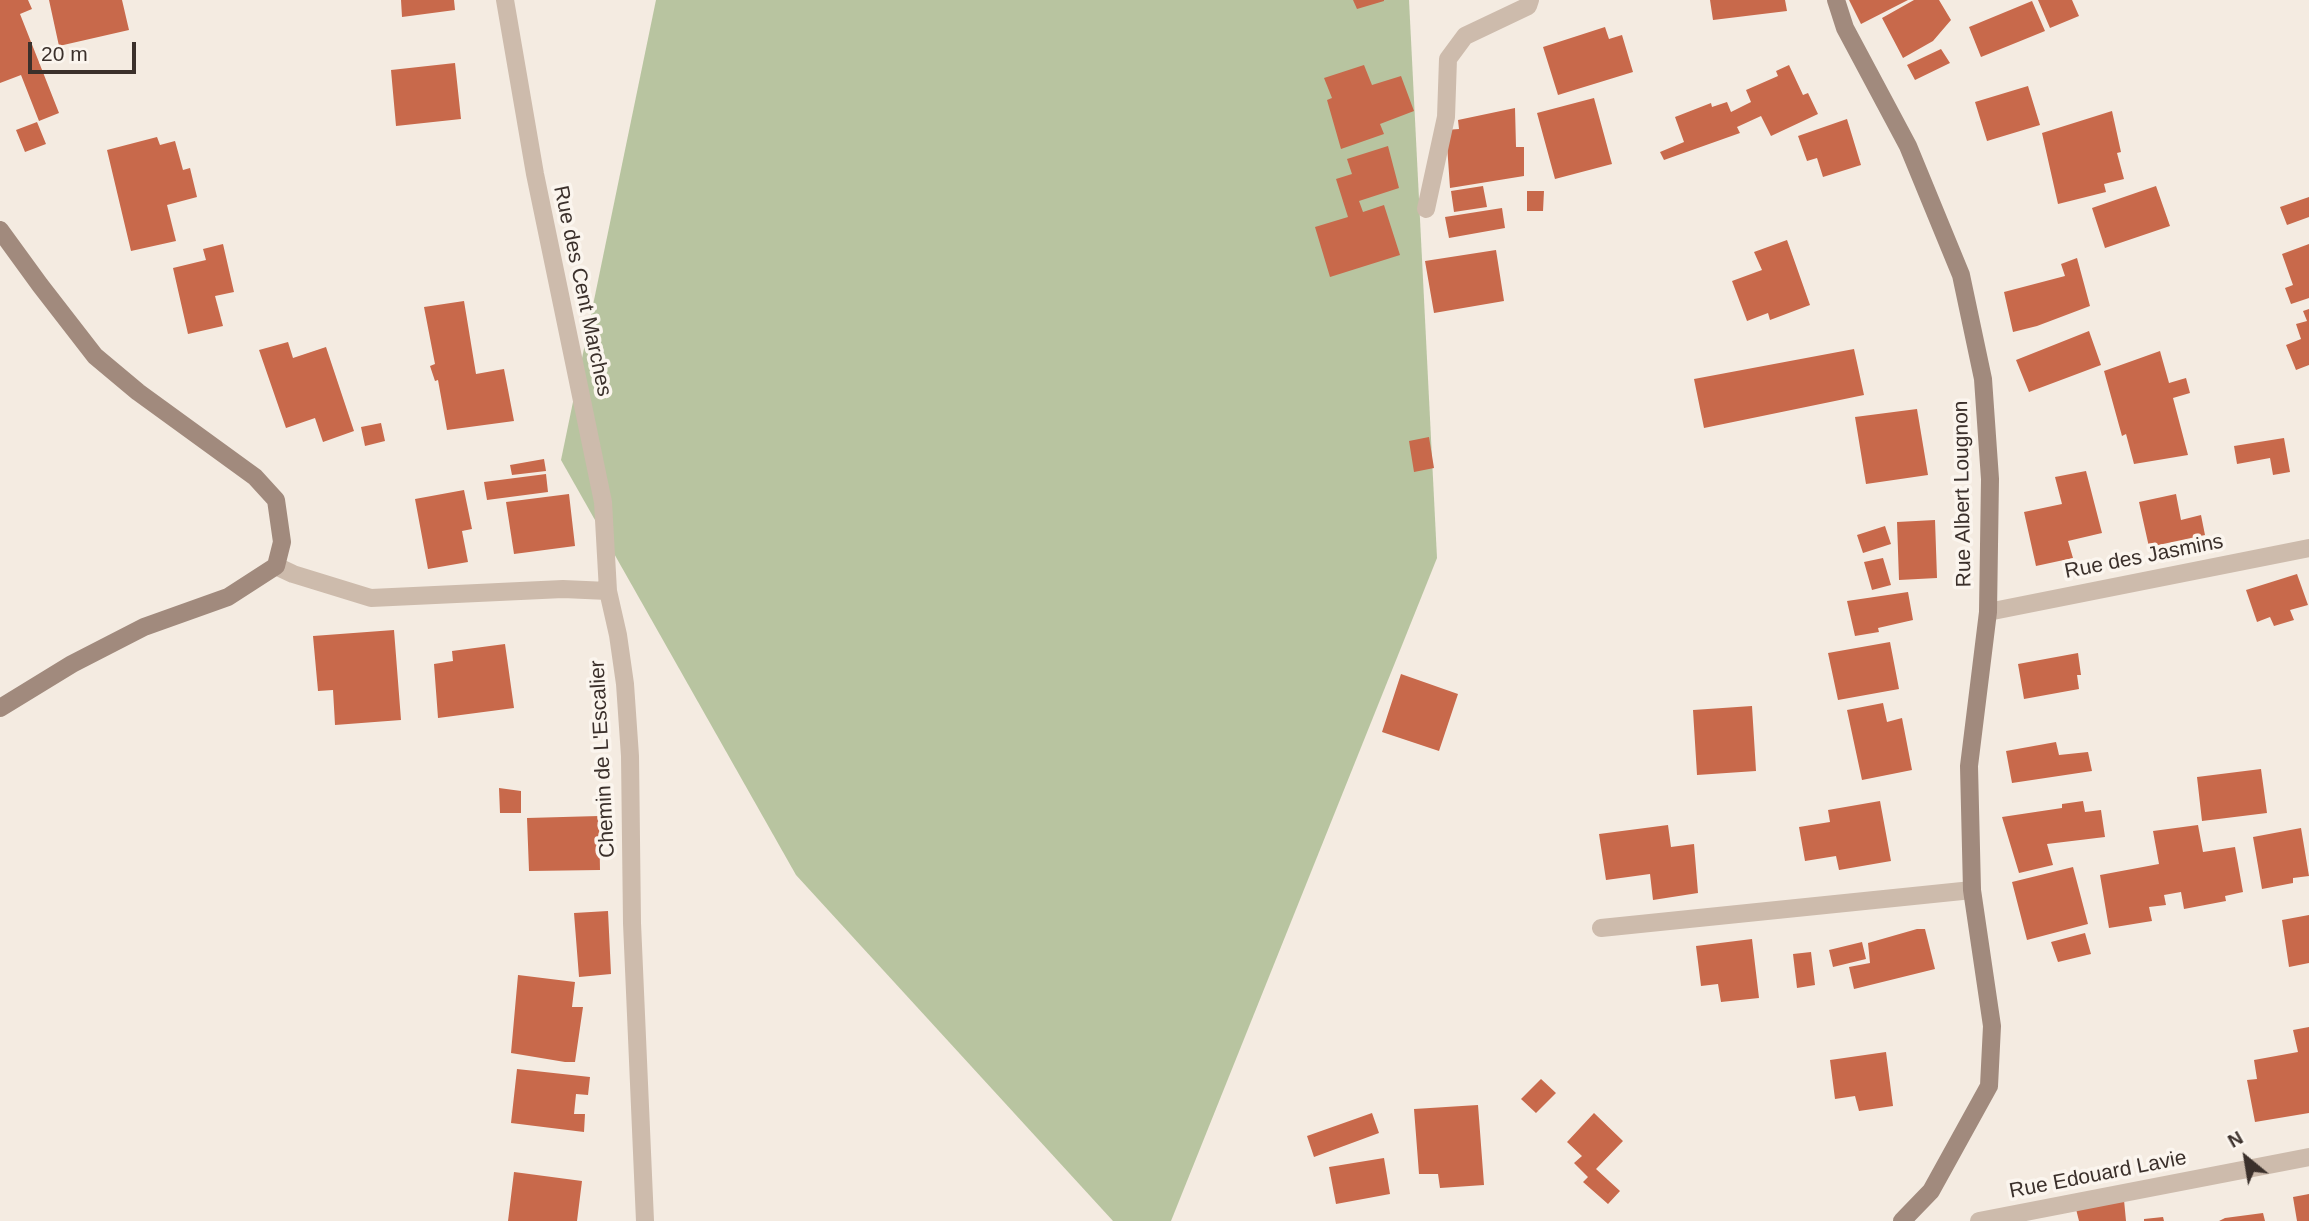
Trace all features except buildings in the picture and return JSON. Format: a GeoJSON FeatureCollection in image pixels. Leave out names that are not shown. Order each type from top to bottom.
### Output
{"type":"FeatureCollection","features":[{"type":"Feature","properties":{"kind":"street","name":"Rue des Cent Marches"},"geometry":{"type":"LineString","coordinates":[[505,0],[535,174],[603,502],[608,591]]}},
{"type":"Feature","properties":{"kind":"street"},"geometry":{"type":"LineString","coordinates":[[1426,208],[1446,117],[1448,59],[1465,36],[1528,6],[1530,0]]}},
{"type":"Feature","properties":{"kind":"street","name":"Rue Albert Lougnon"},"geometry":{"type":"LineString","coordinates":[[1836,0],[1844,28],[1908,146],[1961,275],[1983,379],[1990,479],[1988,612],[1969,766],[1972,890],[1992,1026],[1989,1086],[1931,1191],[1902,1221]]}},
{"type":"Feature","properties":{"kind":"street"},"geometry":{"type":"LineString","coordinates":[[0,230],[95,356],[138,392],[255,477],[275,500],[282,542],[276,566],[228,597],[144,627],[72,664],[0,708]]}},
{"type":"Feature","properties":{"kind":"street","name":"Rue des Jasmins"},"geometry":{"type":"LineString","coordinates":[[1988,612],[2309,548]]}},
{"type":"Feature","properties":{"kind":"street"},"geometry":{"type":"LineString","coordinates":[[276,566],[293,574],[372,598],[563,589],[608,591]]}},
{"type":"Feature","properties":{"kind":"street","name":"Chemin de L'Escalier"},"geometry":{"type":"LineString","coordinates":[[608,591],[625,684],[630,756],[632,923],[645,1221]]}},
{"type":"Feature","properties":{"kind":"street"},"geometry":{"type":"LineString","coordinates":[[1601,928],[1972,890]]}},
{"type":"Feature","properties":{"kind":"street","name":"Rue Edouard Lavie"},"geometry":{"type":"LineString","coordinates":[[1979,1221],[2309,1157]]}},
{"type":"Feature","properties":{"kind":"green space"},"geometry":{"type":"Polygon","coordinates":[[[656,0],[1409,0],[1437,558],[1171,1221],[1113,1221],[796,875],[561,460],[656,0]]]}}]}
